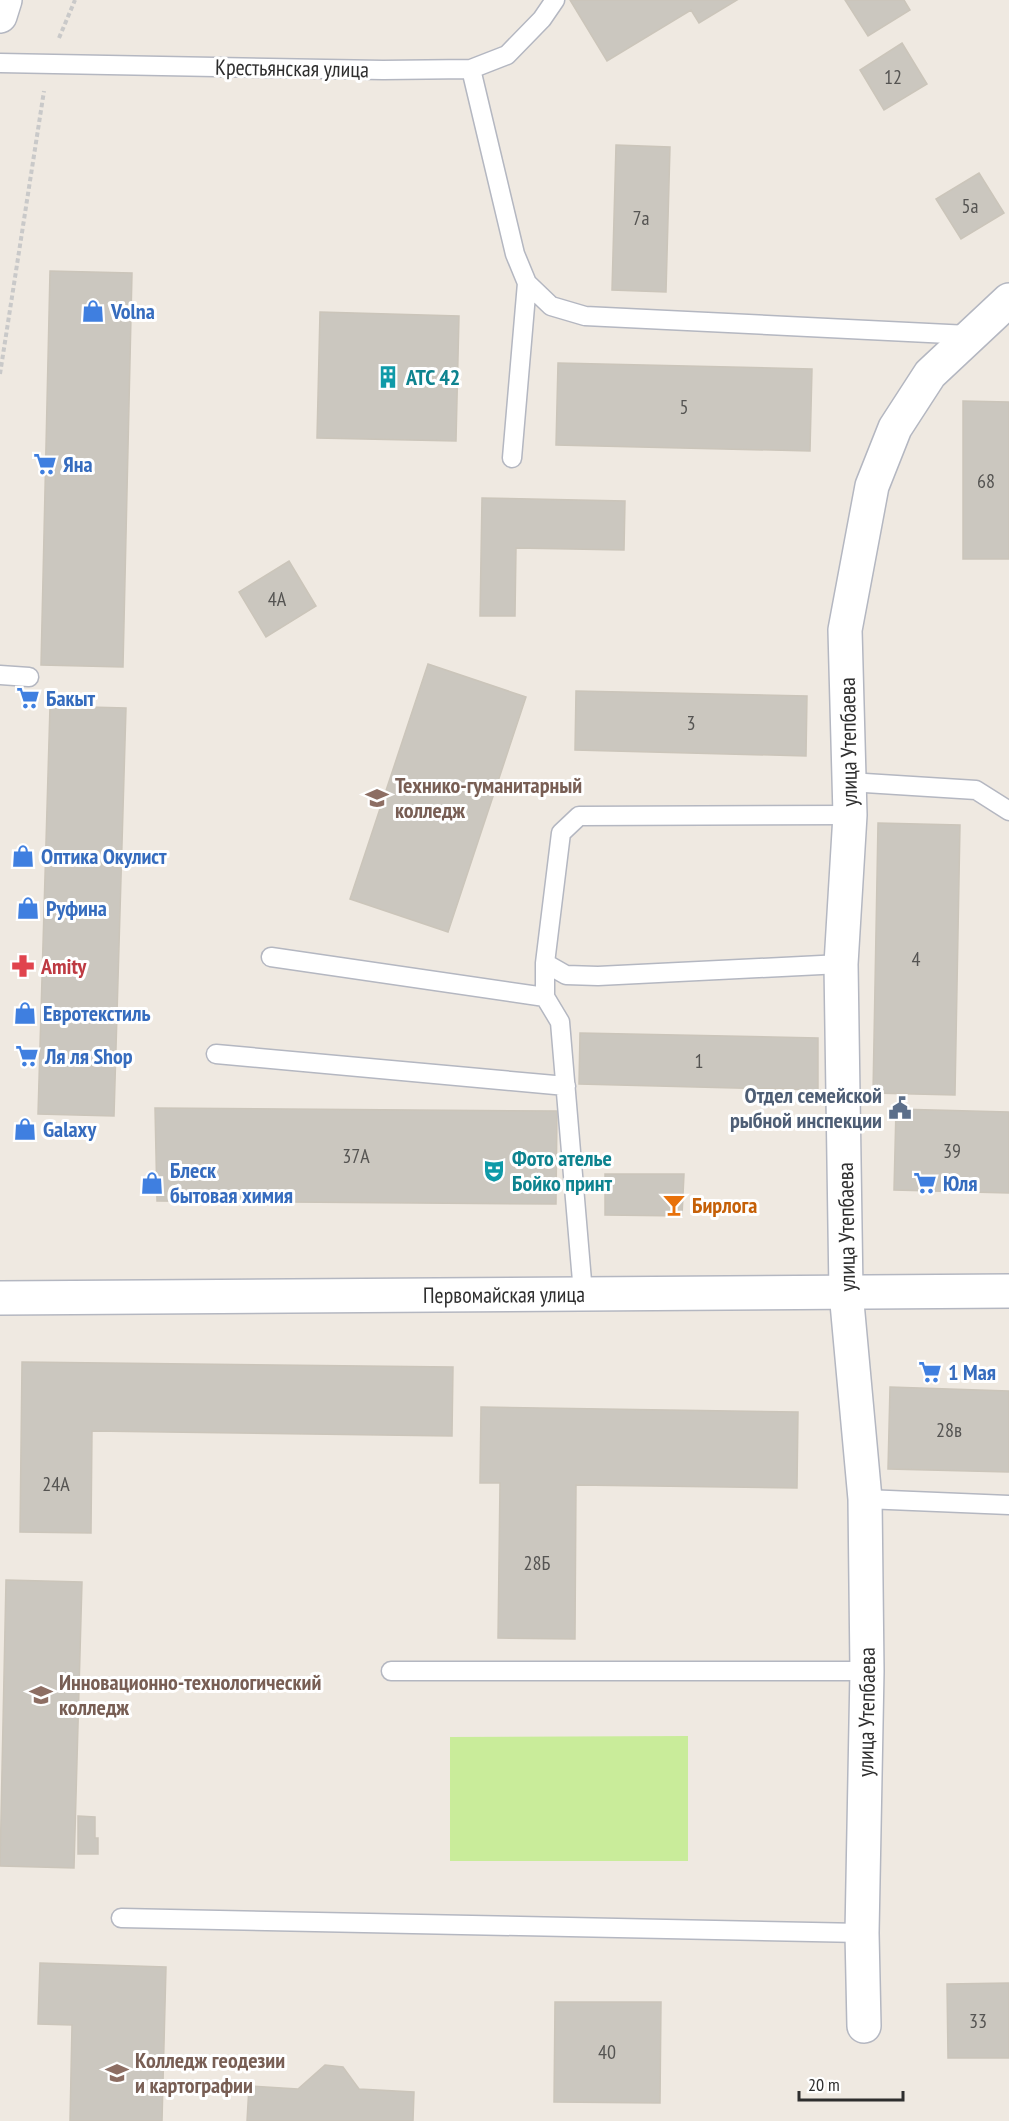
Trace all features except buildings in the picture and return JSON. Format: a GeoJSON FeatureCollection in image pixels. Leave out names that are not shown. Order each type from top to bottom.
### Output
{"type":"FeatureCollection","features":[{"type":"Feature","properties":{"kind":"street"},"geometry":{"type":"LineString","coordinates":[[0,16],[5,0]]}},
{"type":"Feature","properties":{"kind":"street","name":"улица Утепбаева"},"geometry":{"type":"LineString","coordinates":[[864,2026],[862,1933],[867,1671],[865,1499],[846,1292],[841,964],[850,816],[845,630],[872,486],[895,428],[930,374],[969,335],[1009,300]]}},
{"type":"Feature","properties":{"kind":"street","name":"Первомайская улица"},"geometry":{"type":"LineString","coordinates":[[0,1298],[1009,1291]]}},
{"type":"Feature","properties":{"kind":"lane","name":"Крестьянская улица"},"geometry":{"type":"LineString","coordinates":[[0,63],[383,70],[471,69],[507,56],[542,19],[555,0]]}},
{"type":"Feature","properties":{"kind":"lane"},"geometry":{"type":"LineString","coordinates":[[471,69],[515,254],[527,283],[551,306],[585,316],[969,335]]}},
{"type":"Feature","properties":{"kind":"lane"},"geometry":{"type":"LineString","coordinates":[[512,458],[527,283]]}},
{"type":"Feature","properties":{"kind":"lane"},"geometry":{"type":"LineString","coordinates":[[0,675],[29,677]]}},
{"type":"Feature","properties":{"kind":"lane"},"geometry":{"type":"LineString","coordinates":[[849,782],[976,790],[1009,811]]}},
{"type":"Feature","properties":{"kind":"lane"},"geometry":{"type":"LineString","coordinates":[[583,1293],[560,1022],[545,997],[545,963],[561,833],[579,816],[850,816]]}},
{"type":"Feature","properties":{"kind":"lane"},"geometry":{"type":"LineString","coordinates":[[270,957],[545,997]]}},
{"type":"Feature","properties":{"kind":"lane"},"geometry":{"type":"LineString","coordinates":[[545,963],[567,975],[598,976],[841,964]]}},
{"type":"Feature","properties":{"kind":"lane"},"geometry":{"type":"LineString","coordinates":[[216,1054],[566,1086]]}},
{"type":"Feature","properties":{"kind":"lane"},"geometry":{"type":"LineString","coordinates":[[865,1499],[1009,1505]]}},
{"type":"Feature","properties":{"kind":"lane"},"geometry":{"type":"LineString","coordinates":[[391,1671],[867,1671]]}},
{"type":"Feature","properties":{"kind":"lane"},"geometry":{"type":"LineString","coordinates":[[121,1918],[862,1933]]}},
{"type":"Feature","properties":{"kind":"path"},"geometry":{"type":"LineString","coordinates":[[0,374],[48,63],[75,0]]}},
{"type":"Feature","properties":{"kind":"green space"},"geometry":{"type":"Polygon","coordinates":[[[688,1736],[688,1861],[450,1861],[450,1737],[688,1736]]]}},
{"type":"Feature","properties":{"kind":"place","name":"Volna"},"geometry":{"type":"Point","coordinates":[93,311]}},
{"type":"Feature","properties":{"kind":"place","name":"АТС 42"},"geometry":{"type":"Point","coordinates":[388,377]}},
{"type":"Feature","properties":{"kind":"place","name":"Яна"},"geometry":{"type":"Point","coordinates":[45,464]}},
{"type":"Feature","properties":{"kind":"place","name":"Бакыт"},"geometry":{"type":"Point","coordinates":[28,698]}},
{"type":"Feature","properties":{"kind":"place","name":"Технико-гуманитарный колледж"},"geometry":{"type":"Point","coordinates":[377,798]}},
{"type":"Feature","properties":{"kind":"place","name":"Оптика Окулист"},"geometry":{"type":"Point","coordinates":[23,856]}},
{"type":"Feature","properties":{"kind":"place","name":"Руфина"},"geometry":{"type":"Point","coordinates":[28,908]}},
{"type":"Feature","properties":{"kind":"place","name":"Amity"},"geometry":{"type":"Point","coordinates":[23,966]}},
{"type":"Feature","properties":{"kind":"place","name":"Евротекстиль"},"geometry":{"type":"Point","coordinates":[25,1013]}},
{"type":"Feature","properties":{"kind":"place","name":"Ля ля Shop"},"geometry":{"type":"Point","coordinates":[27,1056]}},
{"type":"Feature","properties":{"kind":"place","name":"Отдел семейской рыбной инспекции"},"geometry":{"type":"Point","coordinates":[900,1108]}},
{"type":"Feature","properties":{"kind":"place","name":"Galaxy"},"geometry":{"type":"Point","coordinates":[25,1129]}},
{"type":"Feature","properties":{"kind":"place","name":"Фото ателье Бойко принт"},"geometry":{"type":"Point","coordinates":[494,1171]}},
{"type":"Feature","properties":{"kind":"place","name":"Блеск бытовая химия"},"geometry":{"type":"Point","coordinates":[152,1183]}},
{"type":"Feature","properties":{"kind":"place","name":"Юля"},"geometry":{"type":"Point","coordinates":[925,1183]}},
{"type":"Feature","properties":{"kind":"place","name":"Бирлога"},"geometry":{"type":"Point","coordinates":[674,1205]}},
{"type":"Feature","properties":{"kind":"place","name":"1 Мая"},"geometry":{"type":"Point","coordinates":[930,1372]}},
{"type":"Feature","properties":{"kind":"place","name":"Инновационно-технологический колледж"},"geometry":{"type":"Point","coordinates":[41,1695]}},
{"type":"Feature","properties":{"kind":"place","name":"Колледж геодезии и картографии"},"geometry":{"type":"Point","coordinates":[117,2073]}}]}
